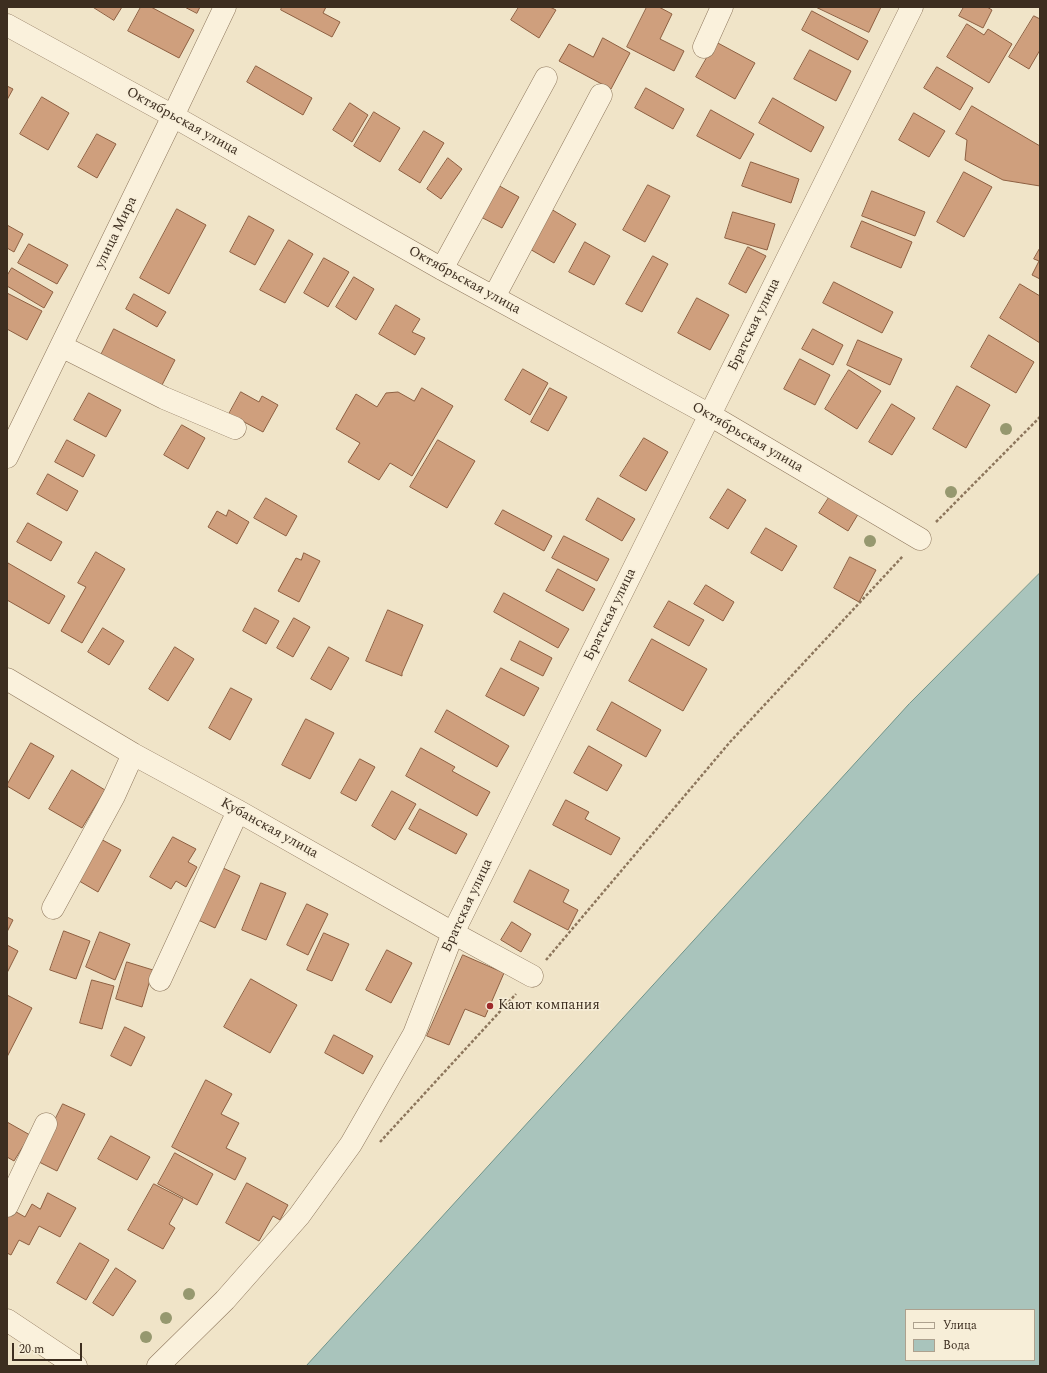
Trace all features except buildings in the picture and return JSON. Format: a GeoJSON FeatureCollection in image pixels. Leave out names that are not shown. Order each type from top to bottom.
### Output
{"type":"FeatureCollection","features":[{"type":"Feature","properties":{"kind":"street","name":"улица Мира"},"geometry":{"type":"LineString","coordinates":[[7,457],[225,7]]}},
{"type":"Feature","properties":{"kind":"street"},"geometry":{"type":"LineString","coordinates":[[704,46],[722,7]]}},
{"type":"Feature","properties":{"kind":"street","name":"Братская улица"},"geometry":{"type":"LineString","coordinates":[[158,1366],[224,1300],[299,1216],[351,1144],[414,1034],[453,933],[912,7]]}},
{"type":"Feature","properties":{"kind":"street","name":"Октябрьская улица"},"geometry":{"type":"LineString","coordinates":[[7,25],[173,116],[494,298],[710,415],[920,539]]}},
{"type":"Feature","properties":{"kind":"street"},"geometry":{"type":"LineString","coordinates":[[442,269],[546,78]]}},
{"type":"Feature","properties":{"kind":"street"},"geometry":{"type":"LineString","coordinates":[[494,298],[601,95]]}},
{"type":"Feature","properties":{"kind":"street"},"geometry":{"type":"LineString","coordinates":[[61,346],[164,398],[236,428]]}},
{"type":"Feature","properties":{"kind":"street","name":"Кубанская улица"},"geometry":{"type":"LineString","coordinates":[[7,679],[133,754],[238,811],[532,976]]}},
{"type":"Feature","properties":{"kind":"street"},"geometry":{"type":"LineString","coordinates":[[53,908],[114,796],[133,754]]}},
{"type":"Feature","properties":{"kind":"street"},"geometry":{"type":"LineString","coordinates":[[160,980],[238,811]]}},
{"type":"Feature","properties":{"kind":"street"},"geometry":{"type":"LineString","coordinates":[[7,1206],[46,1124]]}},
{"type":"Feature","properties":{"kind":"street"},"geometry":{"type":"LineString","coordinates":[[7,1320],[76,1366]]}},
{"type":"Feature","properties":{"kind":"path"},"geometry":{"type":"LineString","coordinates":[[532,976],[730,742],[920,539],[1040,417]]}},
{"type":"Feature","properties":{"kind":"water"},"geometry":{"type":"Polygon","coordinates":[[[1040,573],[1040,1366],[306,1366],[909,704],[1040,573]]]}},
{"type":"Feature","properties":{"kind":"place","name":"Кают компания"},"geometry":{"type":"Point","coordinates":[490,1006]}}]}
